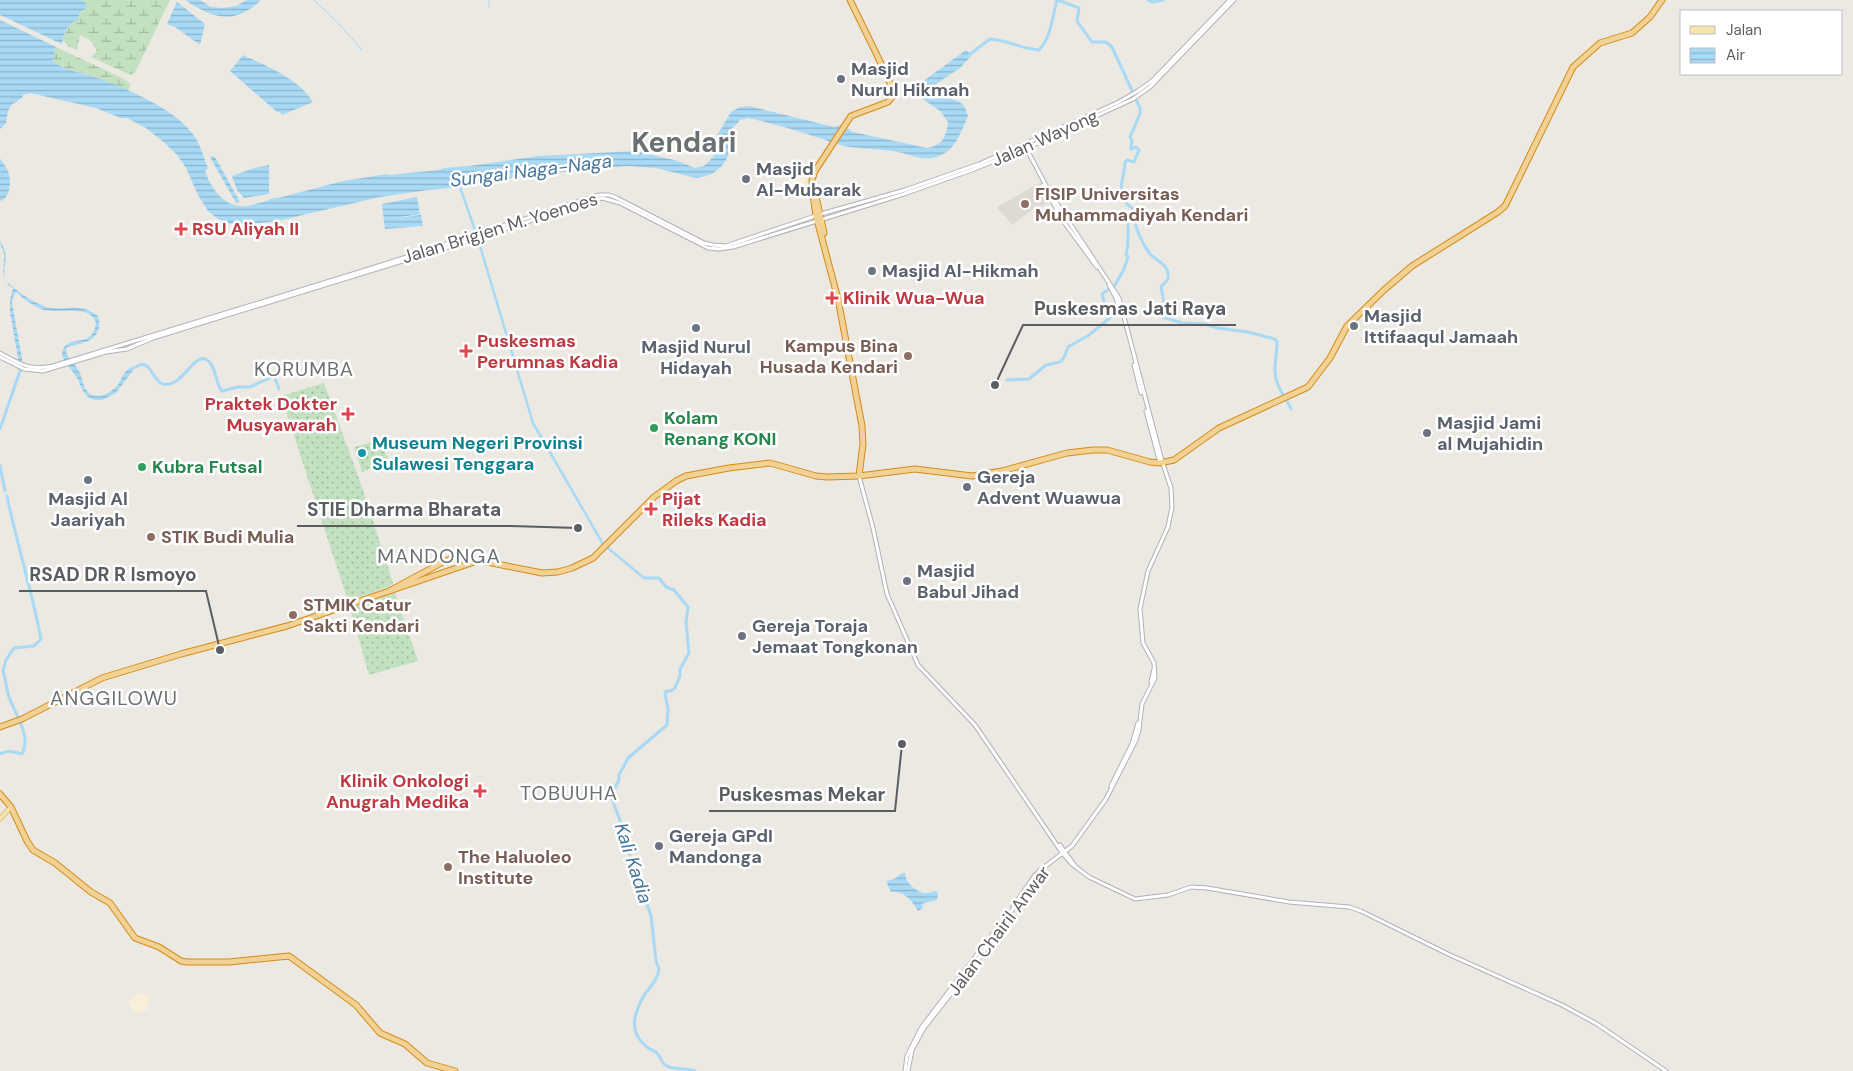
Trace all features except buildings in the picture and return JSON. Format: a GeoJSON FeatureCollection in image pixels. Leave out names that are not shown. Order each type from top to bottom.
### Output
{"type":"FeatureCollection","features":[{"type":"Feature","properties":{"kind":"highway"},"geometry":{"type":"LineString","coordinates":[[852,0],[878,50],[896,96],[893,102],[860,114],[846,125],[815,171],[812,188],[838,299],[863,434],[860,476]]}},
{"type":"Feature","properties":{"kind":"highway"},"geometry":{"type":"LineString","coordinates":[[0,727],[20,720],[86,686],[122,672],[288,626],[389,591],[445,561],[456,558],[487,562],[534,572],[556,572],[572,568],[587,562],[608,544],[654,497],[686,476],[770,463],[814,475],[860,476],[910,468],[972,476],[994,473],[1062,454],[1103,450],[1143,461],[1161,462],[1174,458],[1232,418],[1286,396],[1309,382],[1326,361],[1341,331],[1349,320],[1411,265],[1502,209],[1507,203],[1570,71],[1600,43],[1632,33],[1650,17],[1661,0]]}},
{"type":"Feature","properties":{"kind":"highway"},"geometry":{"type":"LineString","coordinates":[[389,591],[397,590],[473,561]]}},
{"type":"Feature","properties":{"kind":"highway"},"geometry":{"type":"LineString","coordinates":[[0,794],[10,807],[30,846],[91,892],[110,903],[130,933],[137,940],[159,947],[181,961],[188,962],[229,962],[289,956],[356,1005],[380,1032],[405,1044],[428,1062],[454,1071]]}},
{"type":"Feature","properties":{"kind":"main road","name":"Jalan Wayong"},"geometry":{"type":"LineString","coordinates":[[819,217],[979,164],[1061,130],[1134,96],[1150,87],[1230,0]]}},
{"type":"Feature","properties":{"kind":"main road","name":"Jalan Wayong"},"geometry":{"type":"LineString","coordinates":[[1213,20],[1234,0]]}},
{"type":"Feature","properties":{"kind":"main road","name":"Jalan Wayong"},"geometry":{"type":"LineString","coordinates":[[819,217],[924,187],[1025,149],[1061,130]]}},
{"type":"Feature","properties":{"kind":"main road","name":"Jalan Chairil Anwar"},"geometry":{"type":"LineString","coordinates":[[906,1071],[919,1036],[1007,920],[1039,871],[1077,841],[1116,782],[1136,740],[1142,704],[1155,678],[1154,663],[1143,643],[1140,605],[1148,571],[1168,528],[1172,503],[1169,484],[1161,462],[1118,301],[1112,287],[1064,222],[1025,149]]}},
{"type":"Feature","properties":{"kind":"main road","name":"Jalan Brigjen M. Yoenoes"},"geometry":{"type":"LineString","coordinates":[[208,320],[474,237],[599,195],[613,196],[650,217],[698,240],[713,245],[726,246],[746,241],[819,217]]}},
{"type":"Feature","properties":{"kind":"main road"},"geometry":{"type":"LineString","coordinates":[[0,355],[33,372],[43,371],[130,341],[208,320]]}},
{"type":"Feature","properties":{"kind":"main road"},"geometry":{"type":"LineString","coordinates":[[76,360],[126,349],[208,320]]}},
{"type":"Feature","properties":{"kind":"main road"},"geometry":{"type":"LineString","coordinates":[[130,341],[132,347]]}},
{"type":"Feature","properties":{"kind":"main road"},"geometry":{"type":"LineString","coordinates":[[124,343],[126,349]]}},
{"type":"Feature","properties":{"kind":"main road"},"geometry":{"type":"LineString","coordinates":[[860,476],[887,594],[918,665],[975,725],[1064,852],[1076,867],[1093,880],[1135,899],[1168,895],[1186,888],[1195,887],[1220,889],[1310,904],[1349,907],[1562,1005],[1597,1024],[1666,1071]]}},
{"type":"Feature","properties":{"kind":"main road"},"geometry":{"type":"LineString","coordinates":[[0,820],[5,816],[10,807]]}},
{"type":"Feature","properties":{"kind":"shaded area"},"geometry":{"type":"Polygon","coordinates":[[[792,164],[807,165],[804,193],[789,191],[792,164]]]}},
{"type":"Feature","properties":{"kind":"shaded area","name":"FISIP Universitas Muhammadiyah Kendari"},"geometry":{"type":"Polygon","coordinates":[[[1039,183],[1050,202],[1039,208],[1037,206],[1012,225],[997,207],[1039,183]]]}},
{"type":"Feature","properties":{"kind":"shaded area"},"geometry":{"type":"Polygon","coordinates":[[[137,994],[149,995],[148,1009],[134,1013],[128,1001],[137,994]]]}},
{"type":"Feature","properties":{"kind":"green space"},"geometry":{"type":"Polygon","coordinates":[[[81,0],[170,0],[135,73],[130,75],[91,57],[97,51],[91,41],[80,35],[77,50],[68,46],[63,40],[70,25],[84,11],[81,0]]]}},
{"type":"Feature","properties":{"kind":"green space"},"geometry":{"type":"Polygon","coordinates":[[[56,47],[124,79],[131,84],[128,91],[96,77],[57,64],[52,60],[56,47]]]}},
{"type":"Feature","properties":{"kind":"green space"},"geometry":{"type":"Polygon","coordinates":[[[324,383],[361,484],[393,583],[390,586],[348,601],[281,396],[324,383]]]}},
{"type":"Feature","properties":{"kind":"green space"},"geometry":{"type":"Polygon","coordinates":[[[380,440],[389,461],[362,472],[354,447],[380,440]]]}},
{"type":"Feature","properties":{"kind":"green space"},"geometry":{"type":"Polygon","coordinates":[[[395,593],[418,661],[369,675],[350,608],[395,593]]]}},
{"type":"Feature","properties":{"kind":"water"},"geometry":{"type":"Polygon","coordinates":[[[0,0],[81,0],[86,3],[87,7],[69,27],[62,44],[0,15],[0,0]]]}},
{"type":"Feature","properties":{"kind":"water"},"geometry":{"type":"Polygon","coordinates":[[[185,0],[200,0],[211,7],[223,8],[236,6],[247,0],[261,0],[242,14],[223,16],[204,11],[185,0]]]}},
{"type":"Feature","properties":{"kind":"water"},"geometry":{"type":"Polygon","coordinates":[[[177,2],[205,24],[200,45],[175,27],[167,24],[177,2]]]}},
{"type":"Feature","properties":{"kind":"water"},"geometry":{"type":"Polygon","coordinates":[[[0,20],[56,47],[52,60],[62,67],[120,87],[147,99],[173,115],[192,133],[197,141],[208,168],[205,171],[215,191],[226,201],[240,206],[250,206],[343,181],[538,156],[636,151],[678,161],[695,168],[704,166],[713,157],[716,137],[731,112],[740,107],[749,106],[834,127],[841,125],[853,132],[927,148],[932,147],[943,140],[948,122],[940,111],[921,98],[919,90],[922,82],[966,50],[972,55],[960,68],[933,86],[933,94],[959,102],[966,110],[968,117],[954,145],[945,153],[934,158],[844,146],[748,118],[740,120],[732,129],[732,141],[725,162],[716,171],[703,177],[696,178],[656,168],[627,166],[527,175],[464,187],[380,197],[277,221],[242,225],[226,223],[208,211],[178,156],[146,128],[127,118],[121,118],[96,108],[30,93],[23,95],[22,98],[12,105],[6,123],[0,129],[0,20]]]}},
{"type":"Feature","properties":{"kind":"water"},"geometry":{"type":"Polygon","coordinates":[[[243,55],[272,69],[300,86],[313,102],[282,115],[280,112],[277,112],[230,71],[243,55]]]}},
{"type":"Feature","properties":{"kind":"water"},"geometry":{"type":"Polygon","coordinates":[[[210,157],[215,157],[240,202],[236,203],[210,157]]]}},
{"type":"Feature","properties":{"kind":"water"},"geometry":{"type":"Polygon","coordinates":[[[0,159],[9,173],[10,188],[4,199],[0,201],[0,159]]]}},
{"type":"Feature","properties":{"kind":"water"},"geometry":{"type":"Polygon","coordinates":[[[269,165],[269,194],[244,198],[237,190],[232,176],[269,165]]]}},
{"type":"Feature","properties":{"kind":"water"},"geometry":{"type":"Polygon","coordinates":[[[417,197],[420,214],[388,219],[421,215],[423,226],[385,229],[382,204],[417,197]]]}},
{"type":"Feature","properties":{"kind":"water"},"geometry":{"type":"Polygon","coordinates":[[[0,241],[6,256],[5,279],[3,271],[4,255],[0,241]]]}},
{"type":"Feature","properties":{"kind":"water"},"geometry":{"type":"Polygon","coordinates":[[[6,281],[27,297],[46,307],[81,308],[98,316],[99,324],[96,335],[86,342],[67,347],[66,352],[78,370],[87,391],[95,396],[104,395],[112,390],[127,370],[133,367],[134,369],[116,393],[102,400],[94,400],[89,397],[83,392],[76,376],[62,356],[63,349],[67,345],[71,342],[86,339],[94,331],[96,323],[93,317],[80,311],[47,311],[28,302],[16,292],[12,303],[22,358],[22,364],[19,364],[10,312],[10,299],[13,289],[6,281]]]}},
{"type":"Feature","properties":{"kind":"water"},"geometry":{"type":"Polygon","coordinates":[[[905,873],[911,886],[917,890],[924,893],[936,891],[938,893],[937,900],[922,904],[923,908],[918,911],[904,894],[891,892],[886,881],[894,879],[905,873]]]}},
{"type":"Feature","properties":{"kind":"waterway"},"geometry":{"type":"LineString","coordinates":[[314,0],[362,50]]}},
{"type":"Feature","properties":{"kind":"waterway"},"geometry":{"type":"LineString","coordinates":[[489,0],[489,7]]}},
{"type":"Feature","properties":{"kind":"waterway","name":"Sungai Naga-Naga"},"geometry":{"type":"LineString","coordinates":[[969,55],[990,39],[1039,50],[1047,38],[1057,0]]}},
{"type":"Feature","properties":{"kind":"waterway"},"geometry":{"type":"LineString","coordinates":[[1007,380],[1029,379],[1046,365],[1060,362],[1064,358],[1068,347],[1089,335],[1112,316],[1106,308],[1102,294],[1115,285],[1124,269],[1128,257],[1126,254],[1128,221],[1134,217],[1132,208],[1123,198],[1121,186],[1125,162],[1127,160],[1134,162],[1139,150],[1136,147],[1131,149],[1132,140],[1130,137],[1140,114],[1140,108],[1112,47],[1106,42],[1092,42],[1077,21],[1079,8],[1058,0]]}},
{"type":"Feature","properties":{"kind":"waterway","name":"Sungai Naga-Naga"},"geometry":{"type":"LineString","coordinates":[[1148,0],[1152,2],[1163,0]]}},
{"type":"Feature","properties":{"kind":"waterway"},"geometry":{"type":"LineString","coordinates":[[460,187],[477,236],[533,423],[603,544],[644,578]]}},
{"type":"Feature","properties":{"kind":"waterway"},"geometry":{"type":"LineString","coordinates":[[1134,217],[1138,232],[1147,250],[1164,265],[1167,271],[1168,278],[1161,287],[1165,308],[1163,317],[1182,323],[1205,324],[1275,339],[1277,342],[1276,380],[1291,409]]}},
{"type":"Feature","properties":{"kind":"waterway"},"geometry":{"type":"LineString","coordinates":[[131,369],[142,364],[146,365],[157,380],[163,384],[170,384],[182,376],[197,361],[202,359],[210,362],[222,391],[238,387],[250,387],[274,376],[279,389]]}},
{"type":"Feature","properties":{"kind":"waterway"},"geometry":{"type":"LineString","coordinates":[[0,429],[20,367]]}},
{"type":"Feature","properties":{"kind":"waterway"},"geometry":{"type":"LineString","coordinates":[[0,466],[5,491]]}},
{"type":"Feature","properties":{"kind":"waterway"},"geometry":{"type":"LineString","coordinates":[[0,754],[9,751],[22,754],[25,747],[22,725],[8,694],[3,671],[6,660],[14,648],[34,646],[41,639],[7,496]]}},
{"type":"Feature","properties":{"kind":"waterway","name":"Kali Kadia"},"geometry":{"type":"LineString","coordinates":[[644,578],[659,578],[666,587],[674,590],[688,607],[686,622],[689,653],[680,669],[680,676],[675,688],[671,691],[666,691],[665,694],[668,709],[667,725],[628,758],[619,775],[612,799],[624,831],[626,849],[630,855],[651,916],[656,961],[659,969],[657,977],[644,995],[636,1012],[634,1024],[637,1036],[641,1042],[657,1053],[664,1064],[672,1068],[695,1071]]}},
{"type":"Feature","properties":{"kind":"place","name":"Masjid Nurul Hikmah"},"geometry":{"type":"Point","coordinates":[841,79]}},
{"type":"Feature","properties":{"kind":"place","name":"Masjid Al-Mubarak"},"geometry":{"type":"Point","coordinates":[746,179]}},
{"type":"Feature","properties":{"kind":"place","name":"FISIP Universitas Muhammadiyah Kendari"},"geometry":{"type":"Point","coordinates":[1025,204]}},
{"type":"Feature","properties":{"kind":"place","name":"RSU Aliyah II"},"geometry":{"type":"Point","coordinates":[181,229]}},
{"type":"Feature","properties":{"kind":"place","name":"Masjid Al-Hikmah"},"geometry":{"type":"Point","coordinates":[872,271]}},
{"type":"Feature","properties":{"kind":"place","name":"Klinik Wua-Wua"},"geometry":{"type":"Point","coordinates":[832,298]}},
{"type":"Feature","properties":{"kind":"place","name":"Masjid Ittifaaqul Jamaah"},"geometry":{"type":"Point","coordinates":[1354,326]}},
{"type":"Feature","properties":{"kind":"place","name":"Masjid Nurul Hidayah"},"geometry":{"type":"Point","coordinates":[696,328]}},
{"type":"Feature","properties":{"kind":"place","name":"Puskesmas Perumnas Kadia"},"geometry":{"type":"Point","coordinates":[466,351]}},
{"type":"Feature","properties":{"kind":"place","name":"Kampus Bina Husada Kendari"},"geometry":{"type":"Point","coordinates":[908,356]}},
{"type":"Feature","properties":{"kind":"place","name":"Puskesmas Jati Raya"},"geometry":{"type":"Point","coordinates":[995,385]}},
{"type":"Feature","properties":{"kind":"place","name":"Praktek Dokter Musyawarah"},"geometry":{"type":"Point","coordinates":[348,414]}},
{"type":"Feature","properties":{"kind":"place","name":"Kolam Renang KONI"},"geometry":{"type":"Point","coordinates":[654,428]}},
{"type":"Feature","properties":{"kind":"place","name":"Masjid Jami al Mujahidin"},"geometry":{"type":"Point","coordinates":[1427,433]}},
{"type":"Feature","properties":{"kind":"place","name":"Museum Negeri Provinsi Sulawesi Tenggara"},"geometry":{"type":"Point","coordinates":[362,453]}},
{"type":"Feature","properties":{"kind":"place","name":"Kubra Futsal"},"geometry":{"type":"Point","coordinates":[142,467]}},
{"type":"Feature","properties":{"kind":"place","name":"Masjid Al Jaariyah"},"geometry":{"type":"Point","coordinates":[88,480]}},
{"type":"Feature","properties":{"kind":"place","name":"Gereja Advent Wuawua"},"geometry":{"type":"Point","coordinates":[967,487]}},
{"type":"Feature","properties":{"kind":"place","name":"Pijat Rileks Kadia"},"geometry":{"type":"Point","coordinates":[651,509]}},
{"type":"Feature","properties":{"kind":"place","name":"STIE Dharma Bharata"},"geometry":{"type":"Point","coordinates":[578,528]}},
{"type":"Feature","properties":{"kind":"place","name":"STIK Budi Mulia"},"geometry":{"type":"Point","coordinates":[151,537]}},
{"type":"Feature","properties":{"kind":"place","name":"Masjid Babul Jihad"},"geometry":{"type":"Point","coordinates":[907,581]}},
{"type":"Feature","properties":{"kind":"place","name":"STMIK Catur Sakti Kendari"},"geometry":{"type":"Point","coordinates":[293,615]}},
{"type":"Feature","properties":{"kind":"place","name":"Gereja Toraja Jemaat Tongkonan"},"geometry":{"type":"Point","coordinates":[742,636]}},
{"type":"Feature","properties":{"kind":"place","name":"RSAD DR R Ismoyo"},"geometry":{"type":"Point","coordinates":[220,650]}},
{"type":"Feature","properties":{"kind":"place","name":"Puskesmas Mekar"},"geometry":{"type":"Point","coordinates":[902,744]}},
{"type":"Feature","properties":{"kind":"place","name":"Klinik Onkologi Anugrah Medika"},"geometry":{"type":"Point","coordinates":[480,791]}},
{"type":"Feature","properties":{"kind":"place","name":"Gereja GPdI Mandonga"},"geometry":{"type":"Point","coordinates":[659,846]}},
{"type":"Feature","properties":{"kind":"place","name":"The Haluoleo Institute"},"geometry":{"type":"Point","coordinates":[448,867]}},
{"type":"Feature","properties":{"kind":"district","name":"Kendari"},"geometry":{"type":"Point","coordinates":[684,142]}},
{"type":"Feature","properties":{"kind":"district","name":"KORUMBA"},"geometry":{"type":"Point","coordinates":[304,369]}},
{"type":"Feature","properties":{"kind":"district","name":"MANDONGA"},"geometry":{"type":"Point","coordinates":[439,556]}},
{"type":"Feature","properties":{"kind":"district","name":"ANGGILOWU"},"geometry":{"type":"Point","coordinates":[114,698]}},
{"type":"Feature","properties":{"kind":"district","name":"TOBUUHA"},"geometry":{"type":"Point","coordinates":[569,793]}}]}
